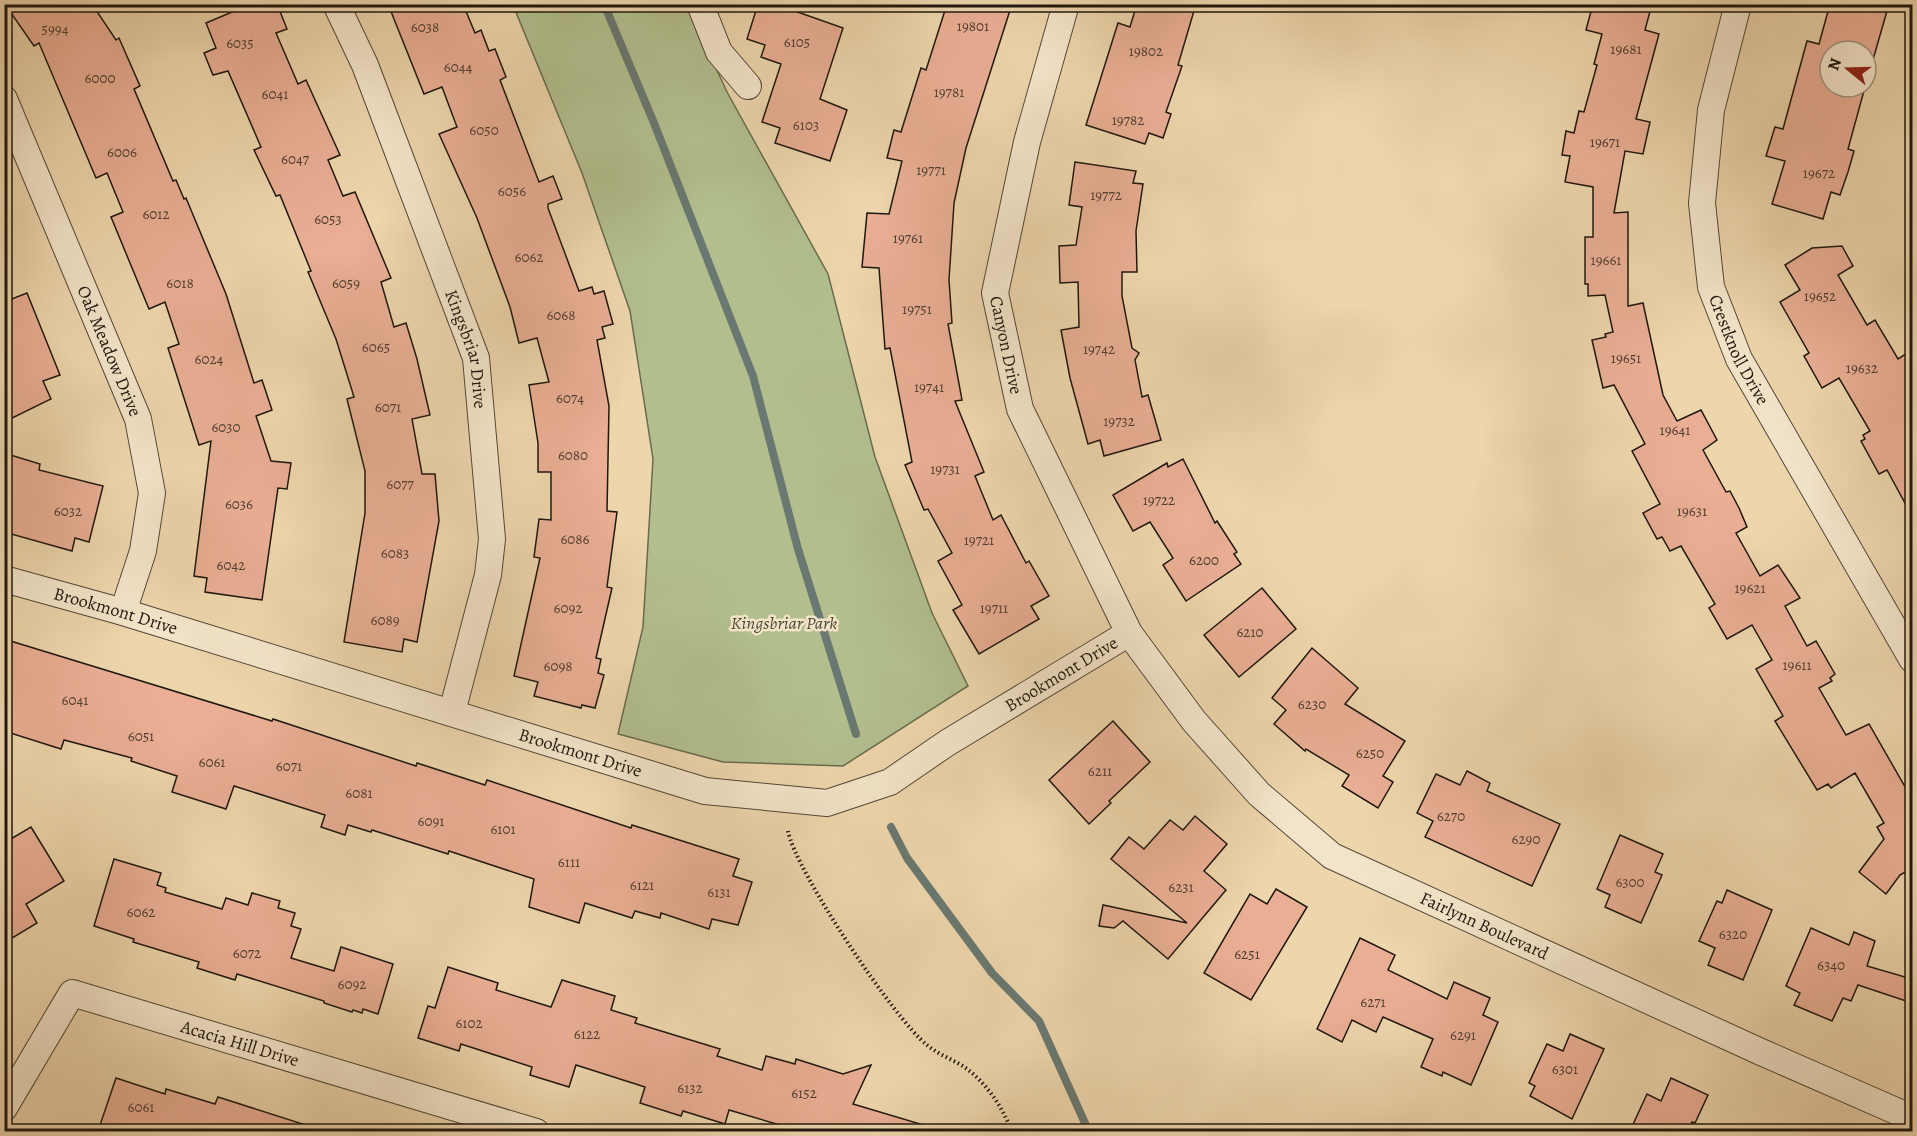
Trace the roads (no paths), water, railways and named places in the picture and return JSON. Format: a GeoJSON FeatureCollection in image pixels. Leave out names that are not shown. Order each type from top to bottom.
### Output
{"type":"FeatureCollection","features":[{"type":"Feature","properties":{"kind":"street","name":"Kingsbriar Drive"},"geometry":{"type":"LineString","coordinates":[[336,4],[365,65],[476,358],[492,538],[488,575],[452,712]]}},
{"type":"Feature","properties":{"kind":"street"},"geometry":{"type":"LineString","coordinates":[[699,4],[720,52],[748,86]]}},
{"type":"Feature","properties":{"kind":"street","name":"Canyon Drive"},"geometry":{"type":"LineString","coordinates":[[1066,4],[1027,141],[995,293],[1020,409],[1129,633]]}},
{"type":"Feature","properties":{"kind":"street","name":"Crestknoll Drive"},"geometry":{"type":"LineString","coordinates":[[1738,4],[1711,110],[1702,203],[1711,287],[1739,359],[1912,659]]}},
{"type":"Feature","properties":{"kind":"street","name":"Oak Meadow Drive"},"geometry":{"type":"LineString","coordinates":[[4,99],[138,419],[152,493],[143,550],[123,612]]}},
{"type":"Feature","properties":{"kind":"street","name":"Brookmont Drive"},"geometry":{"type":"LineString","coordinates":[[4,579],[123,612],[705,791],[827,803],[890,782],[947,743],[1129,633]]}},
{"type":"Feature","properties":{"kind":"street","name":"Fairlynn Boulevard"},"geometry":{"type":"LineString","coordinates":[[1129,633],[1194,721],[1259,794],[1332,856],[1761,1052],[1912,1118]]}},
{"type":"Feature","properties":{"kind":"street","name":"Acacia Hill Drive"},"geometry":{"type":"LineString","coordinates":[[4,1108],[72,993],[536,1131]]}},
{"type":"Feature","properties":{"kind":"waterway"},"geometry":{"type":"LineString","coordinates":[[604,4],[654,123],[753,376],[798,549],[856,734]]}},
{"type":"Feature","properties":{"kind":"waterway"},"geometry":{"type":"LineString","coordinates":[[891,827],[907,858],[992,973],[1039,1021],[1089,1132]]}},
{"type":"Feature","properties":{"kind":"park label","name":"Kingsbriar Park"},"geometry":{"type":"Point","coordinates":[784,623]}}]}
